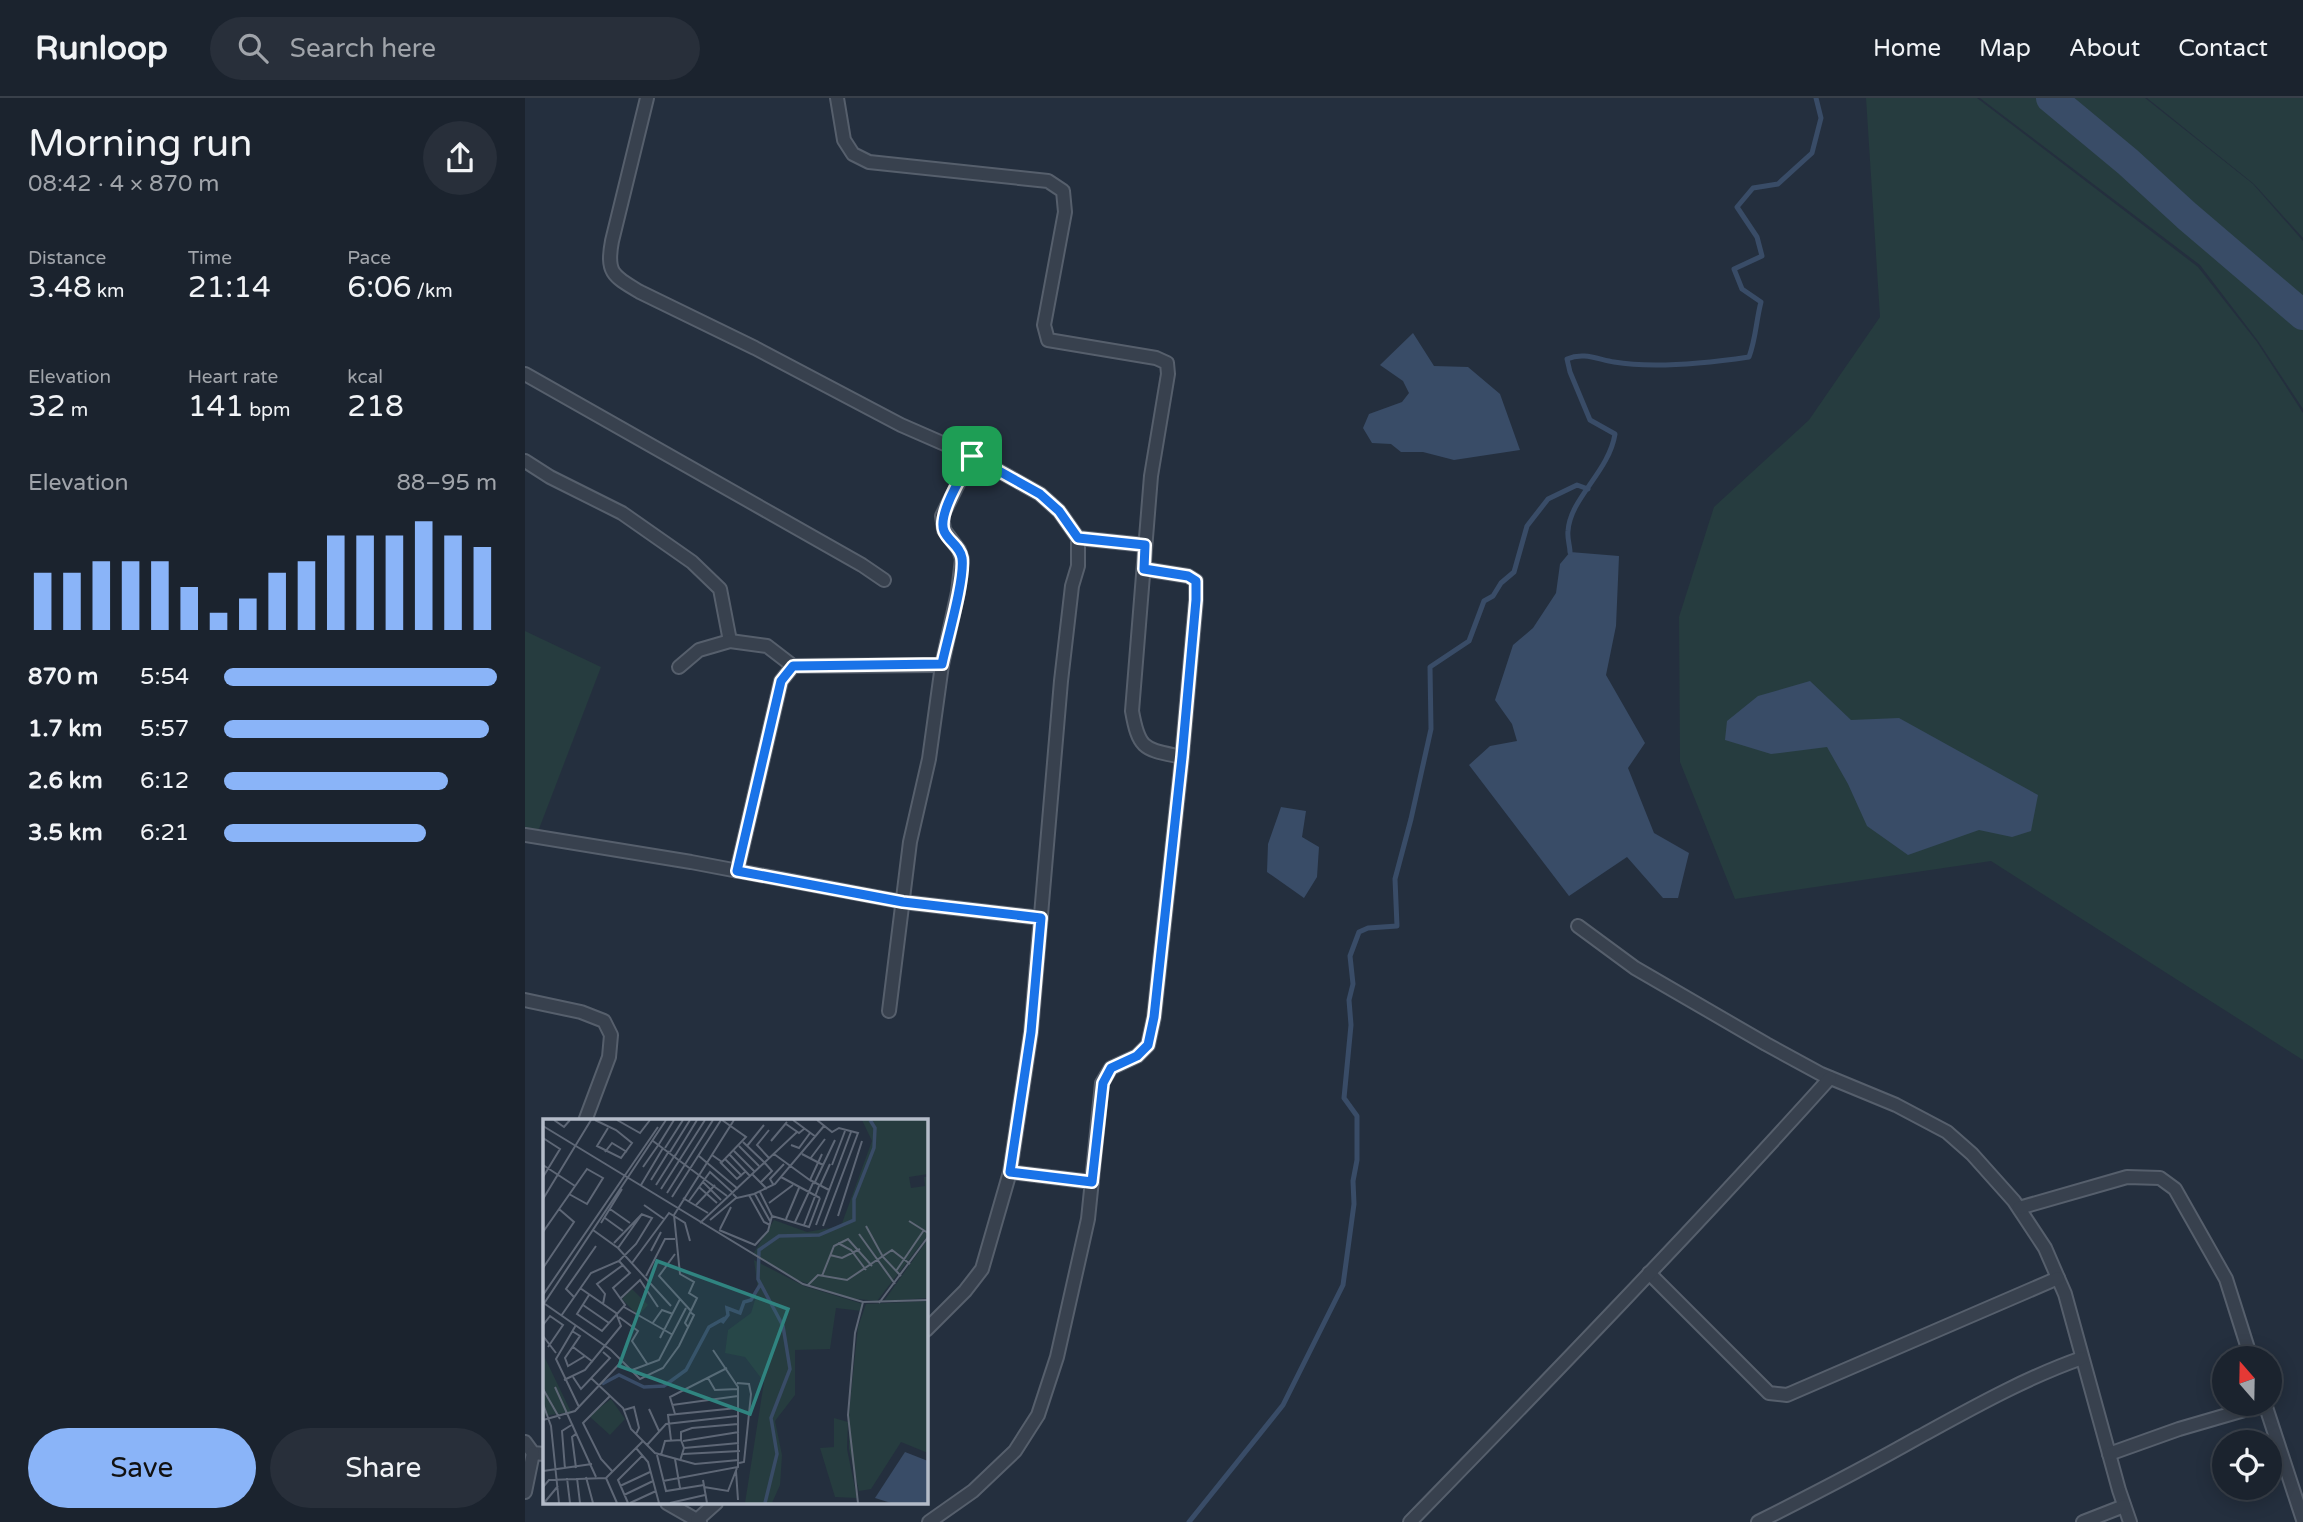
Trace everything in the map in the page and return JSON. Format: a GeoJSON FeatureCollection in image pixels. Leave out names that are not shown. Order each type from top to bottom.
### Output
{"type":"FeatureCollection","features":[{"type":"Feature","properties":{"kind":"street"},"geometry":{"type":"LineString","coordinates":[[647,98],[612,241],[608,261],[611,272],[640,292],[755,348],[901,425],[972,456],[1040,494],[1059,511],[1078,538],[1078,566],[1072,586],[1061,681],[1031,1032],[1010,1172],[982,1269],[965,1291],[927,1329]]}},
{"type":"Feature","properties":{"kind":"street"},"geometry":{"type":"LineString","coordinates":[[837,98],[844,140],[853,154],[869,162],[1048,181],[1063,191],[1065,212],[1044,325],[1048,340],[1156,358],[1167,363],[1168,374],[1151,475],[1132,711],[1136,737],[1145,746],[1154,751],[1182,757]]}},
{"type":"Feature","properties":{"kind":"street"},"geometry":{"type":"LineString","coordinates":[[525,374],[884,580]]}},
{"type":"Feature","properties":{"kind":"street"},"geometry":{"type":"LineString","coordinates":[[889,1010],[910,842],[929,759],[942,664],[958,592],[962,559],[959,550],[944,530],[943,516],[972,456]]}},
{"type":"Feature","properties":{"kind":"street"},"geometry":{"type":"LineString","coordinates":[[525,461],[550,477],[622,513],[692,562],[720,589],[730,641]]}},
{"type":"Feature","properties":{"kind":"street"},"geometry":{"type":"LineString","coordinates":[[1078,538],[1145,545]]}},
{"type":"Feature","properties":{"kind":"street"},"geometry":{"type":"LineString","coordinates":[[929,1522],[973,1491],[1015,1451],[1038,1415],[1057,1357],[1088,1219],[1103,1083],[1111,1068],[1137,1056],[1148,1045],[1154,1017],[1182,757],[1196,581],[1188,576],[1144,569]]}},
{"type":"Feature","properties":{"kind":"street"},"geometry":{"type":"LineString","coordinates":[[679,667],[699,650],[730,641],[767,646],[793,666],[942,664]]}},
{"type":"Feature","properties":{"kind":"street"},"geometry":{"type":"LineString","coordinates":[[737,871],[781,681],[793,666]]}},
{"type":"Feature","properties":{"kind":"street"},"geometry":{"type":"LineString","coordinates":[[525,835],[903,902],[1041,918]]}},
{"type":"Feature","properties":{"kind":"street"},"geometry":{"type":"LineString","coordinates":[[1578,926],[1635,968],[1766,1044],[1830,1078],[1896,1105],[1947,1132],[1972,1154],[2019,1208],[2045,1248],[2065,1294],[2130,1522]]}},
{"type":"Feature","properties":{"kind":"street"},"geometry":{"type":"LineString","coordinates":[[525,1000],[580,1012],[604,1021],[611,1035],[609,1057],[586,1119]]}},
{"type":"Feature","properties":{"kind":"street"},"geometry":{"type":"LineString","coordinates":[[1410,1522],[1649,1273],[1830,1078]]}},
{"type":"Feature","properties":{"kind":"street"},"geometry":{"type":"LineString","coordinates":[[1010,1172],[1092,1182]]}},
{"type":"Feature","properties":{"kind":"street"},"geometry":{"type":"LineString","coordinates":[[2019,1208],[2127,1177],[2160,1178],[2175,1189],[2226,1279],[2247,1346]]}},
{"type":"Feature","properties":{"kind":"street"},"geometry":{"type":"LineString","coordinates":[[1649,1273],[1769,1393],[1787,1395],[2058,1278]]}},
{"type":"Feature","properties":{"kind":"street"},"geometry":{"type":"LineString","coordinates":[[1758,1522],[1842,1480],[1980,1404],[2048,1370],[2082,1359]]}},
{"type":"Feature","properties":{"kind":"street"},"geometry":{"type":"LineString","coordinates":[[2109,1454],[2224,1416]]}},
{"type":"Feature","properties":{"kind":"street"},"geometry":{"type":"LineString","coordinates":[[2269,1416],[2303,1520]]}},
{"type":"Feature","properties":{"kind":"street"},"geometry":{"type":"LineString","coordinates":[[525,1492],[534,1450]]}},
{"type":"Feature","properties":{"kind":"street"},"geometry":{"type":"LineString","coordinates":[[669,1504],[698,1521],[715,1504]]}},
{"type":"Feature","properties":{"kind":"street"},"geometry":{"type":"LineString","coordinates":[[2083,1522],[2124,1506]]}},
{"type":"Feature","properties":{"kind":"green space"},"geometry":{"type":"Polygon","coordinates":[[[1866,98],[1977,98],[2198,267],[2257,342],[2303,413],[2303,1060],[1991,861],[1735,899],[1680,762],[1679,617],[1714,507],[1809,420],[1880,317],[1866,98]]]}},
{"type":"Feature","properties":{"kind":"green space"},"geometry":{"type":"Polygon","coordinates":[[[1980,98],[2145,98],[2253,184],[2303,241],[2303,409],[2258,341],[2200,265],[1980,98]]]}},
{"type":"Feature","properties":{"kind":"green space"},"geometry":{"type":"Polygon","coordinates":[[[2147,98],[2303,98],[2303,238],[2254,184],[2147,98]]]}},
{"type":"Feature","properties":{"kind":"green space"},"geometry":{"type":"Polygon","coordinates":[[[525,631],[601,667],[534,842],[525,837],[525,631]]]}},
{"type":"Feature","properties":{"kind":"water"},"geometry":{"type":"Polygon","coordinates":[[[1413,333],[1434,366],[1468,367],[1500,394],[1520,450],[1454,460],[1423,452],[1401,452],[1391,444],[1372,443],[1363,428],[1369,414],[1402,402],[1409,393],[1403,381],[1380,365],[1413,333]]]}},
{"type":"Feature","properties":{"kind":"water"},"geometry":{"type":"Polygon","coordinates":[[[1570,552],[1619,556],[1616,626],[1606,675],[1645,743],[1628,768],[1654,833],[1689,853],[1678,898],[1663,898],[1627,857],[1569,896],[1469,765],[1490,746],[1517,741],[1512,724],[1495,700],[1513,645],[1533,628],[1556,593],[1560,564],[1570,552]]]}},
{"type":"Feature","properties":{"kind":"water"},"geometry":{"type":"Polygon","coordinates":[[[1810,681],[1851,720],[1899,718],[2038,795],[2031,831],[2012,837],[1979,830],[1908,855],[1867,826],[1827,747],[1771,754],[1725,740],[1727,721],[1758,696],[1810,681]]]}},
{"type":"Feature","properties":{"kind":"water"},"geometry":{"type":"Polygon","coordinates":[[[1281,807],[1306,811],[1302,837],[1319,847],[1317,877],[1304,898],[1267,872],[1268,844],[1281,807]]]}},
{"type":"Feature","properties":{"kind":"waterway"},"geometry":{"type":"LineString","coordinates":[[1570,552],[1570,519],[1605,461],[1615,434],[1590,420],[1567,359],[1584,356],[1630,364],[1664,365],[1749,357],[1761,302],[1742,289],[1734,269],[1762,256],[1757,237],[1737,207],[1753,188],[1778,184],[1812,153],[1821,118],[1816,98]]}},
{"type":"Feature","properties":{"kind":"waterway"},"geometry":{"type":"LineString","coordinates":[[2051,98],[2303,315]]}},
{"type":"Feature","properties":{"kind":"waterway"},"geometry":{"type":"LineString","coordinates":[[1189,1522],[1283,1405],[1343,1285],[1357,1160],[1357,1116],[1344,1098],[1351,1025],[1349,1000],[1353,984],[1350,956],[1359,932],[1368,928],[1397,926],[1395,879],[1431,729],[1430,667],[1469,641],[1484,601],[1493,596],[1501,583],[1514,572],[1527,526],[1548,499],[1577,485],[1588,489]]}},
{"type":"Feature","properties":{"kind":"route"},"geometry":{"type":"LineString","coordinates":[[972,456],[1040,494],[1059,511],[1078,538],[1145,545],[1144,569],[1188,576],[1196,581],[1182,757],[1154,1017],[1148,1045],[1137,1056],[1111,1068],[1103,1083],[1092,1182],[1010,1172],[1031,1032],[1041,918],[903,902],[737,871],[781,681],[793,666],[942,664],[958,592],[962,559],[959,550],[944,530],[943,516],[972,456]]}}]}
